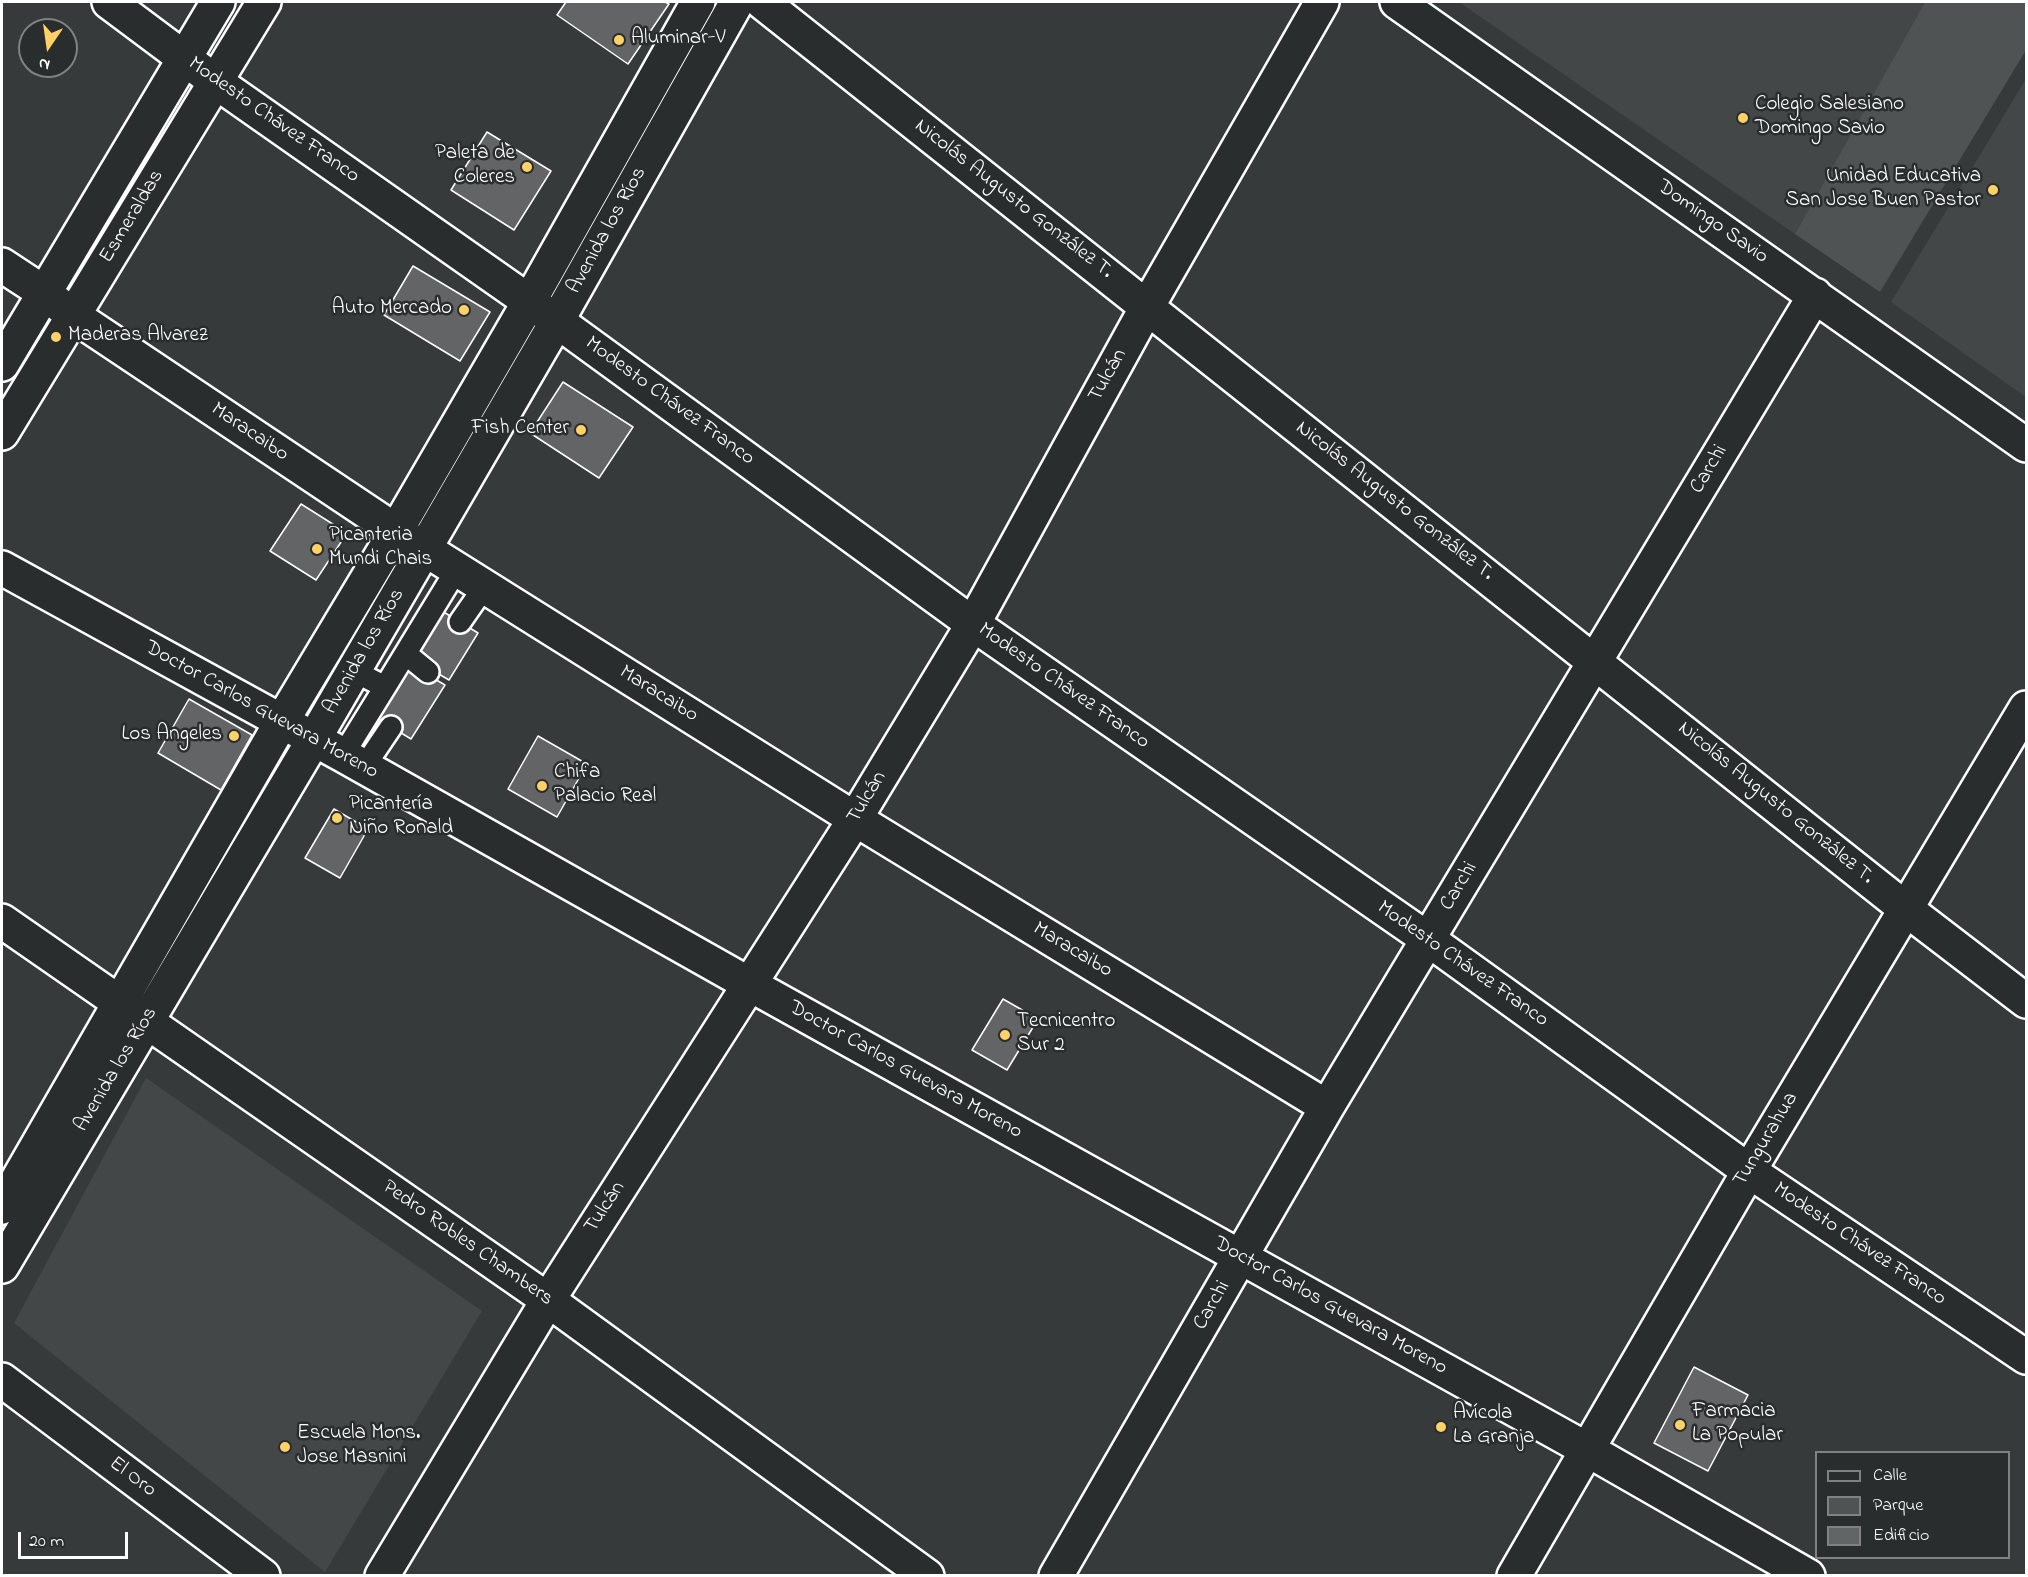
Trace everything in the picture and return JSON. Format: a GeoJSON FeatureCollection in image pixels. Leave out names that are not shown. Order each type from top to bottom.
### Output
{"type":"FeatureCollection","features":[{"type":"Feature","properties":{"kind":"street","name":"Modesto Chávez Franco"},"geometry":{"type":"LineString","coordinates":[[109,2],[216,82],[557,321],[973,624],[1429,940],[1749,1171],[2026,1358]]}},
{"type":"Feature","properties":{"kind":"street","name":"Esmeraldas"},"geometry":{"type":"LineString","coordinates":[[2,364],[218,2]]}},
{"type":"Feature","properties":{"kind":"street","name":"Esmeraldas"},"geometry":{"type":"LineString","coordinates":[[2,433],[264,2]]}},
{"type":"Feature","properties":{"kind":"street","name":"Avenida los Ríos"},"geometry":{"type":"LineString","coordinates":[[2,1207],[282,721],[529,302],[698,2]]}},
{"type":"Feature","properties":{"kind":"street","name":"Avenida los Ríos"},"geometry":{"type":"LineString","coordinates":[[2,1266],[354,671],[557,321],[737,2]]}},
{"type":"Feature","properties":{"kind":"street","name":"Nicolás Augusto González T."},"geometry":{"type":"LineString","coordinates":[[762,2],[1906,909],[2026,1001]]}},
{"type":"Feature","properties":{"kind":"street","name":"Tulcán"},"geometry":{"type":"LineString","coordinates":[[382,1575],[548,1300],[855,819],[973,624],[1147,307],[1322,2]]}},
{"type":"Feature","properties":{"kind":"street","name":"Domingo Savio"},"geometry":{"type":"LineString","coordinates":[[1397,2],[2026,445]]}},
{"type":"Feature","properties":{"kind":"street","name":"Maracaibo"},"geometry":{"type":"LineString","coordinates":[[2,265],[74,316],[396,531],[855,819],[1327,1107]]}},
{"type":"Feature","properties":{"kind":"street","name":"Carchi"},"geometry":{"type":"LineString","coordinates":[[1056,1575],[1327,1107],[1815,296]]}},
{"type":"Feature","properties":{"kind":"street","name":"Doctor Carlos Guevara Moreno"},"geometry":{"type":"LineString","coordinates":[[2,568],[354,761],[1808,1575]]}},
{"type":"Feature","properties":{"kind":"street","name":"Tungurahua"},"geometry":{"type":"LineString","coordinates":[[1514,1575],[1749,1171],[2026,708]]}},
{"type":"Feature","properties":{"kind":"street","name":"Pedro Robles Chambers"},"geometry":{"type":"LineString","coordinates":[[2,921],[548,1300],[927,1575]]}},
{"type":"Feature","properties":{"kind":"street","name":"El Oro"},"geometry":{"type":"LineString","coordinates":[[2,1380],[263,1575]]}},
{"type":"Feature","properties":{"kind":"lane"},"geometry":{"type":"LineString","coordinates":[[354,761],[385,687],[457,569]]}},
{"type":"Feature","properties":{"kind":"lane"},"geometry":{"type":"LineString","coordinates":[[460,622],[485,586]]}},
{"type":"Feature","properties":{"kind":"lane"},"geometry":{"type":"LineString","coordinates":[[406,654],[428,671]]}},
{"type":"Feature","properties":{"kind":"lane"},"geometry":{"type":"LineString","coordinates":[[354,671],[385,687]]}},
{"type":"Feature","properties":{"kind":"lane"},"geometry":{"type":"LineString","coordinates":[[354,761],[391,727]]}},
{"type":"Feature","properties":{"kind":"shaded area","name":"Colegio Salesiano Domingo Savio"},"geometry":{"type":"Polygon","coordinates":[[[1459,2],[1925,2],[1795,234],[1459,2]]]}},
{"type":"Feature","properties":{"kind":"shaded area","name":"Unidad Educativa San Jose Buen Pastor"},"geometry":{"type":"Polygon","coordinates":[[[2026,79],[2026,397],[1891,302],[2026,79]]]}},
{"type":"Feature","properties":{"kind":"shaded area","name":"Escuela Mons. Jose Masnini"},"geometry":{"type":"Polygon","coordinates":[[[146,1078],[482,1311],[325,1572],[14,1323],[146,1078]]]}},
{"type":"Feature","properties":{"kind":"green space"},"geometry":{"type":"Polygon","coordinates":[[[1925,2],[2026,2],[2026,50],[1880,292],[1795,234],[1925,2]]]}},
{"type":"Feature","properties":{"kind":"building","name":"Aluminar-V"},"geometry":{"type":"Polygon","coordinates":[[[566,2],[665,2],[669,4],[628,64],[557,15],[566,2]]]}},
{"type":"Feature","properties":{"kind":"building"},"geometry":{"type":"Polygon","coordinates":[[[487,132],[551,171],[514,230],[451,190],[487,132]]]}},
{"type":"Feature","properties":{"kind":"building"},"geometry":{"type":"Polygon","coordinates":[[[413,266],[490,312],[460,361],[384,315],[413,266]]]}},
{"type":"Feature","properties":{"kind":"building","name":"Fish Center"},"geometry":{"type":"Polygon","coordinates":[[[563,382],[633,427],[599,478],[530,433],[563,382]]]}},
{"type":"Feature","properties":{"kind":"building"},"geometry":{"type":"Polygon","coordinates":[[[301,504],[347,533],[316,580],[270,551],[301,504]]]}},
{"type":"Feature","properties":{"kind":"building"},"geometry":{"type":"Polygon","coordinates":[[[442,611],[478,633],[449,680],[413,659],[442,611]]]}},
{"type":"Feature","properties":{"kind":"building"},"geometry":{"type":"Polygon","coordinates":[[[409,664],[445,685],[411,739],[375,717],[409,664]]]}},
{"type":"Feature","properties":{"kind":"building"},"geometry":{"type":"Polygon","coordinates":[[[189,699],[252,735],[221,790],[158,753],[189,699]]]}},
{"type":"Feature","properties":{"kind":"building"},"geometry":{"type":"Polygon","coordinates":[[[538,736],[587,764],[557,817],[508,789],[538,736]]]}},
{"type":"Feature","properties":{"kind":"building"},"geometry":{"type":"Polygon","coordinates":[[[334,809],[368,829],[340,878],[305,858],[334,809]]]}},
{"type":"Feature","properties":{"kind":"building","name":"Tecnicentro Sur 2"},"geometry":{"type":"Polygon","coordinates":[[[1003,999],[1038,1019],[1007,1070],[972,1050],[1003,999]]]}},
{"type":"Feature","properties":{"kind":"building"},"geometry":{"type":"Polygon","coordinates":[[[1694,1367],[1748,1395],[1708,1471],[1654,1443],[1694,1367]]]}},
{"type":"Feature","properties":{"kind":"place","name":"Aluminar-V"},"geometry":{"type":"Point","coordinates":[619,40]}},
{"type":"Feature","properties":{"kind":"place","name":"Colegio Salesiano Domingo Savio"},"geometry":{"type":"Point","coordinates":[1743,118]}},
{"type":"Feature","properties":{"kind":"place","name":"Paleta de Coleres"},"geometry":{"type":"Point","coordinates":[527,167]}},
{"type":"Feature","properties":{"kind":"place","name":"Unidad Educativa San Jose Buen Pastor"},"geometry":{"type":"Point","coordinates":[1993,190]}},
{"type":"Feature","properties":{"kind":"place","name":"Auto Mercado"},"geometry":{"type":"Point","coordinates":[464,310]}},
{"type":"Feature","properties":{"kind":"place","name":"Maderas Alvarez"},"geometry":{"type":"Point","coordinates":[56,337]}},
{"type":"Feature","properties":{"kind":"place","name":"Fish Center"},"geometry":{"type":"Point","coordinates":[581,430]}},
{"type":"Feature","properties":{"kind":"place","name":"Picanteria Mundi Chais"},"geometry":{"type":"Point","coordinates":[317,549]}},
{"type":"Feature","properties":{"kind":"place","name":"Los Angeles"},"geometry":{"type":"Point","coordinates":[234,736]}},
{"type":"Feature","properties":{"kind":"place","name":"Chifa Palacio Real"},"geometry":{"type":"Point","coordinates":[542,786]}},
{"type":"Feature","properties":{"kind":"place","name":"Picantería Niño Ronald"},"geometry":{"type":"Point","coordinates":[337,818]}},
{"type":"Feature","properties":{"kind":"place","name":"Tecnicentro Sur 2"},"geometry":{"type":"Point","coordinates":[1005,1035]}},
{"type":"Feature","properties":{"kind":"place","name":"Farmacia La Popular"},"geometry":{"type":"Point","coordinates":[1680,1425]}},
{"type":"Feature","properties":{"kind":"place","name":"Avícola La Granja"},"geometry":{"type":"Point","coordinates":[1441,1427]}},
{"type":"Feature","properties":{"kind":"place","name":"Escuela Mons. Jose Masnini"},"geometry":{"type":"Point","coordinates":[285,1447]}}]}
